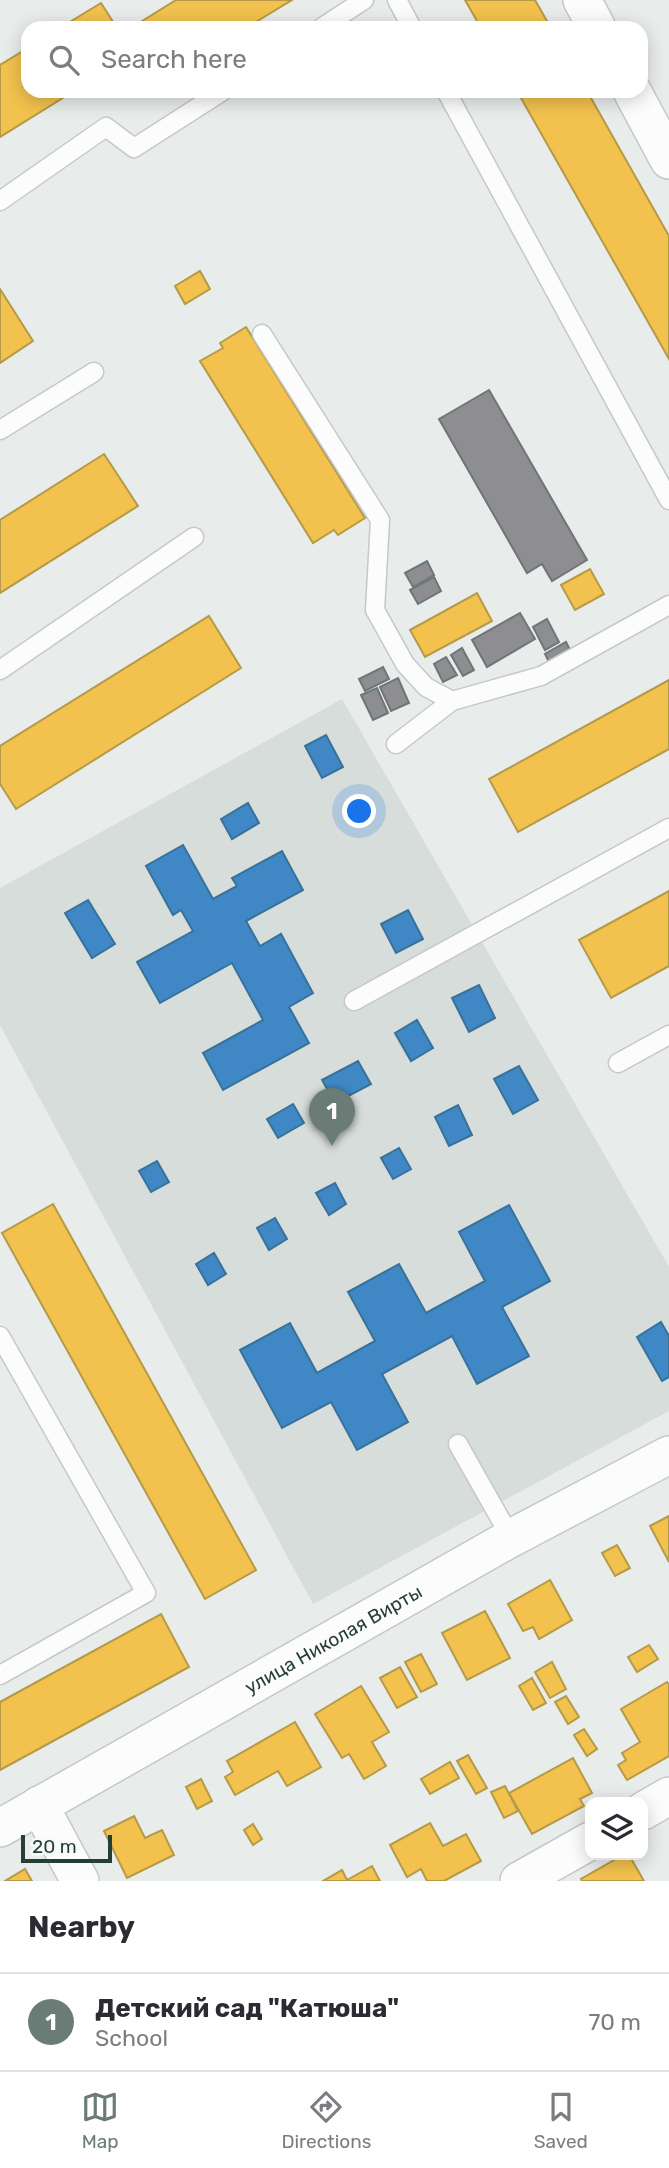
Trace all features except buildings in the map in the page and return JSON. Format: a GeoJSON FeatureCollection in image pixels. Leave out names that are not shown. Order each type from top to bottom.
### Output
{"type":"FeatureCollection","features":[{"type":"Feature","properties":{"kind":"street"},"geometry":{"type":"LineString","coordinates":[[582,0],[593,21]]}},
{"type":"Feature","properties":{"kind":"street"},"geometry":{"type":"LineString","coordinates":[[636,98],[669,160]]}},
{"type":"Feature","properties":{"kind":"street","name":"улица Николая Вирты"},"geometry":{"type":"LineString","coordinates":[[0,1828],[511,1538],[669,1455]]}},
{"type":"Feature","properties":{"kind":"street"},"geometry":{"type":"LineString","coordinates":[[648,1808],[669,1796]]}},
{"type":"Feature","properties":{"kind":"street"},"geometry":{"type":"LineString","coordinates":[[39,1805],[80,1881]]}},
{"type":"Feature","properties":{"kind":"street"},"geometry":{"type":"LineString","coordinates":[[519,1881],[585,1843]]}},
{"type":"Feature","properties":{"kind":"lane"},"geometry":{"type":"LineString","coordinates":[[332,21],[364,0]]}},
{"type":"Feature","properties":{"kind":"lane"},"geometry":{"type":"LineString","coordinates":[[397,0],[408,21]]}},
{"type":"Feature","properties":{"kind":"lane"},"geometry":{"type":"LineString","coordinates":[[0,201],[106,127],[134,148],[212,98]]}},
{"type":"Feature","properties":{"kind":"lane"},"geometry":{"type":"LineString","coordinates":[[450,98],[669,500]]}},
{"type":"Feature","properties":{"kind":"lane"},"geometry":{"type":"LineString","coordinates":[[262,334],[380,520],[375,610],[405,664],[426,687],[452,701]]}},
{"type":"Feature","properties":{"kind":"lane"},"geometry":{"type":"LineString","coordinates":[[0,430],[94,372]]}},
{"type":"Feature","properties":{"kind":"lane"},"geometry":{"type":"LineString","coordinates":[[0,670],[194,537]]}},
{"type":"Feature","properties":{"kind":"lane"},"geometry":{"type":"LineString","coordinates":[[396,744],[452,701],[541,676],[669,605]]}},
{"type":"Feature","properties":{"kind":"lane"},"geometry":{"type":"LineString","coordinates":[[354,1001],[669,828]]}},
{"type":"Feature","properties":{"kind":"lane"},"geometry":{"type":"LineString","coordinates":[[618,1063],[669,1035]]}},
{"type":"Feature","properties":{"kind":"lane"},"geometry":{"type":"LineString","coordinates":[[0,1336],[146,1593],[0,1675]]}},
{"type":"Feature","properties":{"kind":"lane"},"geometry":{"type":"LineString","coordinates":[[458,1444],[511,1538]]}},
{"type":"Feature","properties":{"kind":"shaded area"},"geometry":{"type":"Polygon","coordinates":[[[342,699],[669,1267],[669,1411],[313,1604],[0,1025],[0,888],[342,699]]]}},
{"type":"Feature","properties":{"kind":"place","name":"Детский сад \"Катюша\""},"geometry":{"type":"Point","coordinates":[332,1146]}}]}
